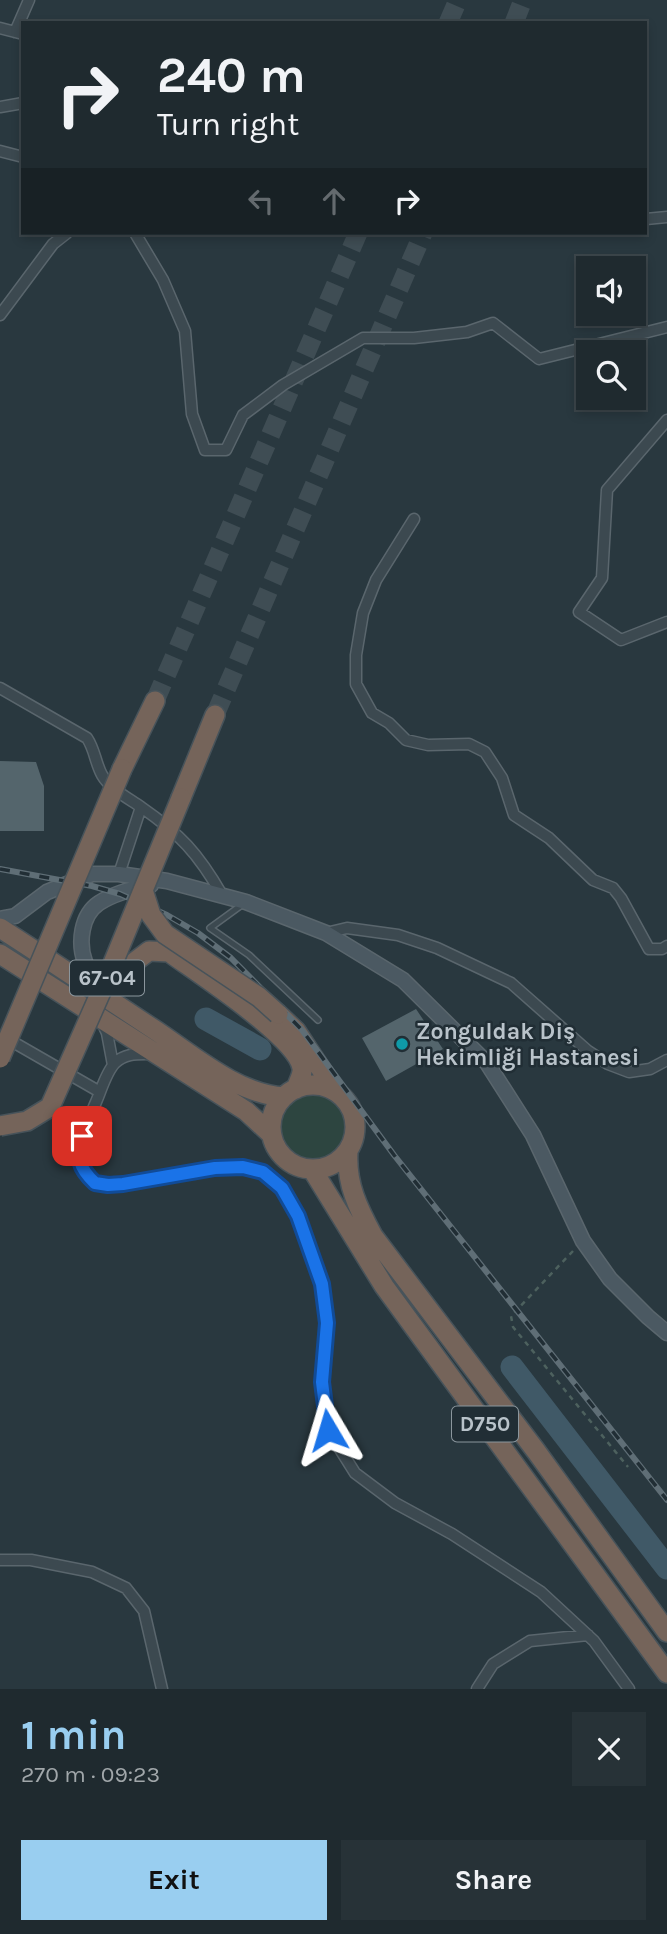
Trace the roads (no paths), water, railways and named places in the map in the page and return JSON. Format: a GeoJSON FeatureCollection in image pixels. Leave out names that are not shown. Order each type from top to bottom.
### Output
{"type":"FeatureCollection","features":[{"type":"Feature","properties":{"kind":"highway","name":"67-04"},"geometry":{"type":"LineString","coordinates":[[0,1058],[122,769],[155,701]]}},
{"type":"Feature","properties":{"kind":"highway","name":"67-04"},"geometry":{"type":"LineString","coordinates":[[0,1126],[27,1121],[50,1107],[104,985],[215,715]]}},
{"type":"Feature","properties":{"kind":"highway"},"geometry":{"type":"LineString","coordinates":[[143,890],[151,915],[165,933],[260,997],[304,1041],[336,1092]]}},
{"type":"Feature","properties":{"kind":"highway"},"geometry":{"type":"LineString","coordinates":[[0,928],[215,1070],[244,1086],[268,1096],[317,1086],[336,1092]]}},
{"type":"Feature","properties":{"kind":"highway"},"geometry":{"type":"LineString","coordinates":[[104,985],[149,951],[169,952],[277,1035],[291,1049],[302,1068],[302,1075],[274,1115],[272,1135]]}},
{"type":"Feature","properties":{"kind":"highway"},"geometry":{"type":"LineString","coordinates":[[0,954],[246,1111],[272,1135],[277,1148],[286,1159],[298,1166],[325,1168],[338,1162],[348,1152]]}},
{"type":"Feature","properties":{"kind":"highway","name":"D750"},"geometry":{"type":"LineString","coordinates":[[336,1092],[346,1101],[353,1113],[356,1126],[354,1140],[348,1152],[349,1184],[373,1236],[537,1451],[667,1632]]}},
{"type":"Feature","properties":{"kind":"highway","name":"D750"},"geometry":{"type":"LineString","coordinates":[[312,1169],[384,1286],[667,1672]]}},
{"type":"Feature","properties":{"kind":"main road"},"geometry":{"type":"LineString","coordinates":[[0,919],[15,916],[47,892],[92,874],[119,874],[167,881],[246,902],[326,933],[403,980],[486,1063],[533,1135],[583,1241],[610,1279],[667,1333]]}},
{"type":"Feature","properties":{"kind":"main road"},"geometry":{"type":"LineString","coordinates":[[126,1011],[85,963],[82,929],[99,903],[138,888],[167,881]]}},
{"type":"Feature","properties":{"kind":"street"},"geometry":{"type":"LineString","coordinates":[[23,21],[29,0]]}},
{"type":"Feature","properties":{"kind":"street"},"geometry":{"type":"LineString","coordinates":[[0,28],[19,33]]}},
{"type":"Feature","properties":{"kind":"street"},"geometry":{"type":"LineString","coordinates":[[0,107],[21,103]]}},
{"type":"Feature","properties":{"kind":"street"},"geometry":{"type":"LineString","coordinates":[[0,151],[21,156]]}},
{"type":"Feature","properties":{"kind":"street"},"geometry":{"type":"LineString","coordinates":[[647,219],[667,217]]}},
{"type":"Feature","properties":{"kind":"street"},"geometry":{"type":"LineString","coordinates":[[0,316],[53,244],[64,235]]}},
{"type":"Feature","properties":{"kind":"street"},"geometry":{"type":"LineString","coordinates":[[136,235],[163,280],[185,331],[192,414],[205,450],[226,450],[243,415],[283,385],[363,338],[414,338],[467,332],[493,323],[539,359],[667,327]]}},
{"type":"Feature","properties":{"kind":"street"},"geometry":{"type":"LineString","coordinates":[[667,420],[607,490],[602,579],[579,612],[621,640],[667,622]]}},
{"type":"Feature","properties":{"kind":"street"},"geometry":{"type":"LineString","coordinates":[[414,519],[376,580],[363,612],[356,654],[356,684],[372,713],[389,723],[406,740],[428,746],[469,744],[485,752],[502,778],[514,815],[548,838],[593,880],[613,888],[649,949],[662,949],[667,946]]}},
{"type":"Feature","properties":{"kind":"street"},"geometry":{"type":"LineString","coordinates":[[0,688],[87,738],[94,748],[97,762],[108,785],[179,834],[204,863],[222,895]]}},
{"type":"Feature","properties":{"kind":"street"},"geometry":{"type":"LineString","coordinates":[[119,874],[141,807]]}},
{"type":"Feature","properties":{"kind":"street"},"geometry":{"type":"LineString","coordinates":[[326,933],[347,928],[398,935],[437,947],[511,983],[588,1051],[608,1064],[629,1072],[650,1069],[667,1060]]}},
{"type":"Feature","properties":{"kind":"street"},"geometry":{"type":"LineString","coordinates":[[99,1017],[107,1033],[113,1065]]}},
{"type":"Feature","properties":{"kind":"street"},"geometry":{"type":"LineString","coordinates":[[0,1035],[100,1092]]}},
{"type":"Feature","properties":{"kind":"street"},"geometry":{"type":"LineString","coordinates":[[158,1054],[125,1056],[113,1065],[78,1149],[79,1164],[95,1183],[108,1185],[215,1168],[243,1167],[263,1172],[282,1188],[298,1216],[322,1284],[327,1323],[322,1382],[328,1430],[355,1473],[395,1503],[452,1534],[541,1592],[587,1635],[629,1689]]}},
{"type":"Feature","properties":{"kind":"street"},"geometry":{"type":"LineString","coordinates":[[0,1560],[30,1560],[92,1572],[126,1588],[144,1611],[162,1689]]}},
{"type":"Feature","properties":{"kind":"street"},"geometry":{"type":"LineString","coordinates":[[477,1689],[493,1664],[530,1641],[587,1635]]}},
{"type":"Feature","properties":{"kind":"lane"},"geometry":{"type":"LineString","coordinates":[[246,902],[210,928],[249,955],[318,1020]]}},
{"type":"Feature","properties":{"kind":"waterway"},"geometry":{"type":"LineString","coordinates":[[206,1019],[260,1049]]}},
{"type":"Feature","properties":{"kind":"waterway"},"geometry":{"type":"LineString","coordinates":[[512,1367],[667,1568]]}},
{"type":"Feature","properties":{"kind":"tunnel"},"geometry":{"type":"LineString","coordinates":[[449,21],[458,0]]}},
{"type":"Feature","properties":{"kind":"tunnel"},"geometry":{"type":"LineString","coordinates":[[515,21],[523,0]]}},
{"type":"Feature","properties":{"kind":"tunnel"},"geometry":{"type":"LineString","coordinates":[[155,701],[357,235]]}},
{"type":"Feature","properties":{"kind":"tunnel"},"geometry":{"type":"LineString","coordinates":[[215,715],[422,235]]}},
{"type":"Feature","properties":{"kind":"railway"},"geometry":{"type":"LineString","coordinates":[[0,869],[92,886],[120,894],[167,915],[198,933],[231,958],[302,1030],[394,1155],[667,1500]]}},
{"type":"Feature","properties":{"kind":"place","name":"Zonguldak Diş Hekimliği Hastanesi"},"geometry":{"type":"Point","coordinates":[402,1044]}}]}
